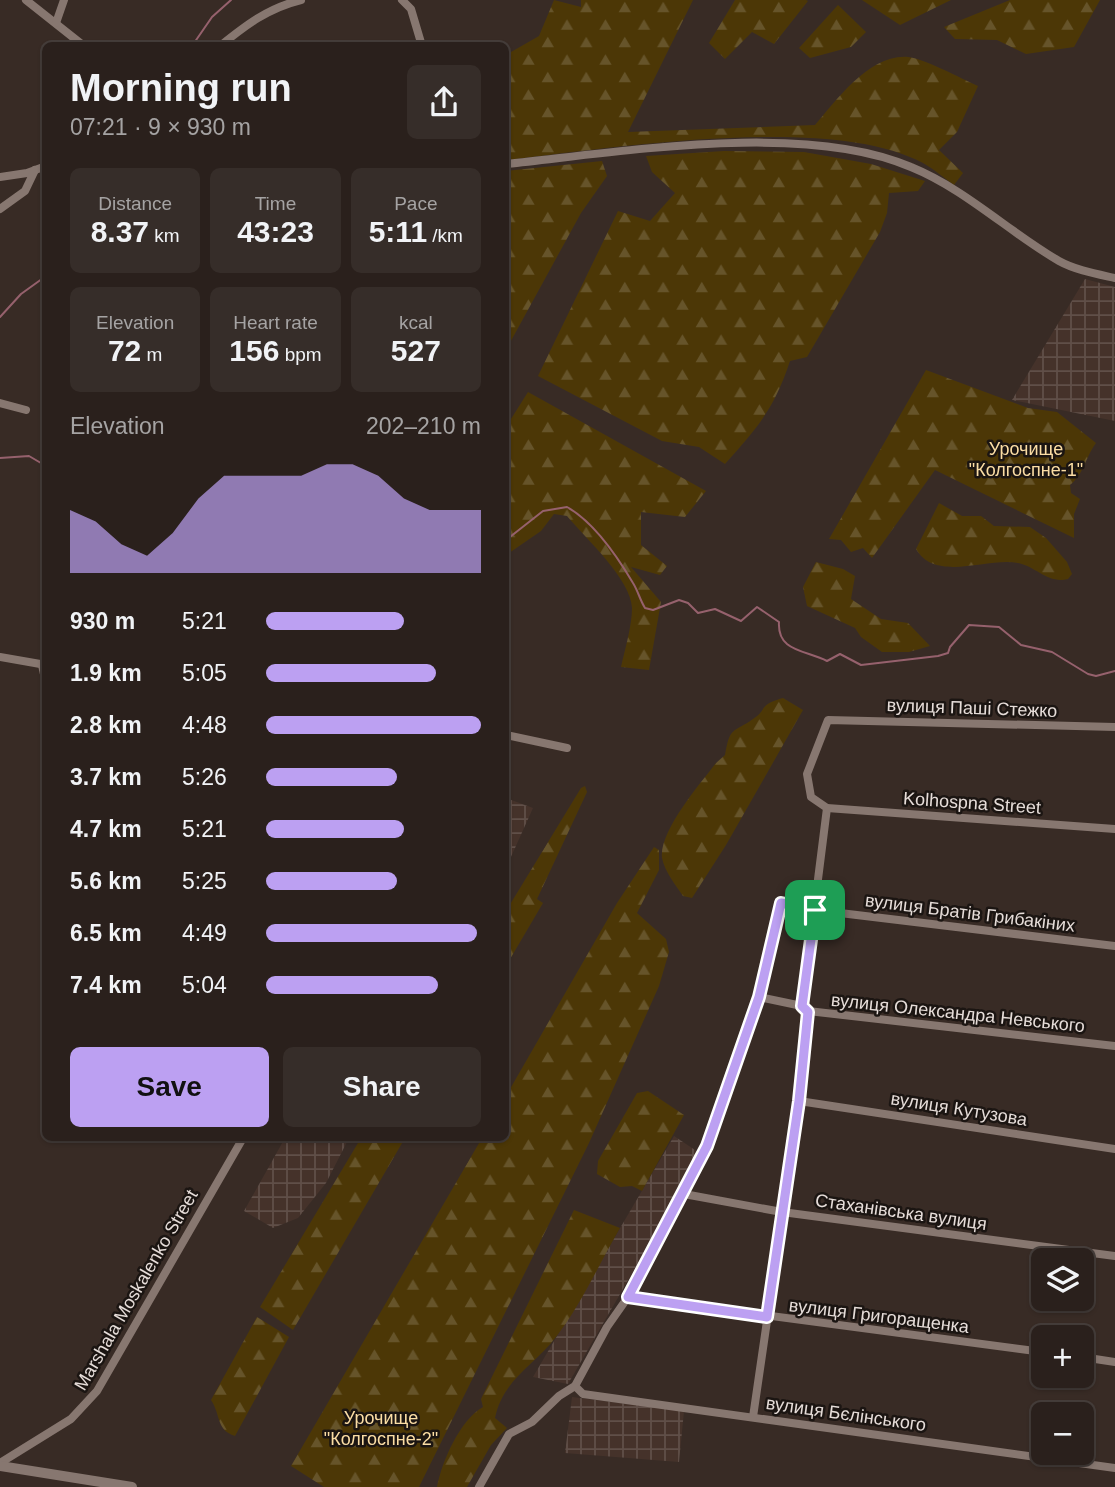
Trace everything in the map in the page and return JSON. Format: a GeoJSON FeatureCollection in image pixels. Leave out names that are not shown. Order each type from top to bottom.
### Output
{"type":"FeatureCollection","features":[{"type":"Feature","properties":{"kind":"main road"},"geometry":{"type":"LineString","coordinates":[[0,1465],[132,1487]]}},
{"type":"Feature","properties":{"kind":"street"},"geometry":{"type":"LineString","coordinates":[[26,0],[79,42]]}},
{"type":"Feature","properties":{"kind":"street"},"geometry":{"type":"LineString","coordinates":[[56,23],[64,0]]}},
{"type":"Feature","properties":{"kind":"street"},"geometry":{"type":"LineString","coordinates":[[225,42],[252,20],[279,5],[301,0]]}},
{"type":"Feature","properties":{"kind":"street"},"geometry":{"type":"LineString","coordinates":[[402,0],[411,9],[421,42]]}},
{"type":"Feature","properties":{"kind":"street"},"geometry":{"type":"LineString","coordinates":[[509,164],[719,145],[809,144],[850,149],[892,160],[929,175],[1062,262],[1115,278]]}},
{"type":"Feature","properties":{"kind":"street"},"geometry":{"type":"LineString","coordinates":[[0,177],[42,167]]}},
{"type":"Feature","properties":{"kind":"street"},"geometry":{"type":"LineString","coordinates":[[0,209],[25,191],[35,170]]}},
{"type":"Feature","properties":{"kind":"street"},"geometry":{"type":"LineString","coordinates":[[0,403],[26,411]]}},
{"type":"Feature","properties":{"kind":"street"},"geometry":{"type":"LineString","coordinates":[[0,657],[42,665]]}},
{"type":"Feature","properties":{"kind":"street","name":"вулиця Паші Стежко"},"geometry":{"type":"LineString","coordinates":[[827,808],[811,797],[807,774],[828,720],[1115,727]]}},
{"type":"Feature","properties":{"kind":"street"},"geometry":{"type":"LineString","coordinates":[[509,736],[567,748]]}},
{"type":"Feature","properties":{"kind":"street"},"geometry":{"type":"LineString","coordinates":[[753,1417],[799,1101],[805,1009],[827,808]]}},
{"type":"Feature","properties":{"kind":"street","name":"Kolhospna Street"},"geometry":{"type":"LineString","coordinates":[[827,808],[1115,829]]}},
{"type":"Feature","properties":{"kind":"street","name":"вулиця Братів Грибакіних"},"geometry":{"type":"LineString","coordinates":[[759,997],[781,903],[815,910],[1115,946]]}},
{"type":"Feature","properties":{"kind":"street"},"geometry":{"type":"LineString","coordinates":[[479,1487],[509,1434],[532,1422],[559,1396],[575,1386],[607,1327],[628,1297],[707,1146],[759,997]]}},
{"type":"Feature","properties":{"kind":"street","name":"вулиця Олександра Невського"},"geometry":{"type":"LineString","coordinates":[[759,997],[805,1009],[1115,1046]]}},
{"type":"Feature","properties":{"kind":"street","name":"вулиця Кутузова"},"geometry":{"type":"LineString","coordinates":[[799,1101],[1115,1149]]}},
{"type":"Feature","properties":{"kind":"street","name":"Marshala Moskalenko Street"},"geometry":{"type":"LineString","coordinates":[[0,1465],[71,1419],[86,1406],[241,1141]]}},
{"type":"Feature","properties":{"kind":"street","name":"Стаханівська вулиця"},"geometry":{"type":"LineString","coordinates":[[684,1194],[782,1212],[1115,1256]]}},
{"type":"Feature","properties":{"kind":"street","name":"вулиця Григоращенка"},"geometry":{"type":"LineString","coordinates":[[628,1297],[1031,1350]]}},
{"type":"Feature","properties":{"kind":"street"},"geometry":{"type":"LineString","coordinates":[[1094,1359],[1115,1362]]}},
{"type":"Feature","properties":{"kind":"street","name":"вулиця Бєлінського"},"geometry":{"type":"LineString","coordinates":[[575,1386],[583,1394],[1115,1468]]}},
{"type":"Feature","properties":{"kind":"shaded area"},"geometry":{"type":"Polygon","coordinates":[[[1085,279],[1115,287],[1115,421],[1012,400],[1085,279]]]}},
{"type":"Feature","properties":{"kind":"shaded area"},"geometry":{"type":"Polygon","coordinates":[[[509,799],[533,808],[509,861],[509,799]]]}},
{"type":"Feature","properties":{"kind":"shaded area"},"geometry":{"type":"Polygon","coordinates":[[[674,1136],[698,1152],[645,1251],[568,1384],[533,1377],[674,1136]]]}},
{"type":"Feature","properties":{"kind":"shaded area"},"geometry":{"type":"Polygon","coordinates":[[[283,1141],[347,1141],[326,1183],[298,1218],[273,1228],[244,1211],[283,1141]]]}},
{"type":"Feature","properties":{"kind":"shaded area"},"geometry":{"type":"Polygon","coordinates":[[[572,1397],[684,1411],[679,1462],[565,1453],[572,1397]]]}},
{"type":"Feature","properties":{"kind":"green space"},"geometry":{"type":"Polygon","coordinates":[[[554,0],[581,7],[581,0],[693,0],[628,132],[815,125],[855,80],[867,71],[894,58],[915,58],[978,86],[957,132],[939,150],[963,173],[954,185],[923,163],[883,148],[834,140],[778,137],[660,142],[509,160],[509,53],[539,36],[554,0]]]}},
{"type":"Feature","properties":{"kind":"green space"},"geometry":{"type":"Polygon","coordinates":[[[735,0],[808,1],[774,44],[752,32],[725,59],[709,43],[735,0]]]}},
{"type":"Feature","properties":{"kind":"green space"},"geometry":{"type":"Polygon","coordinates":[[[862,0],[951,0],[900,25],[862,0]]]}},
{"type":"Feature","properties":{"kind":"green space"},"geometry":{"type":"Polygon","coordinates":[[[1010,0],[1100,0],[1074,47],[1026,54],[997,40],[955,39],[944,27],[1010,0]]]}},
{"type":"Feature","properties":{"kind":"green space"},"geometry":{"type":"Polygon","coordinates":[[[838,5],[866,32],[851,47],[810,58],[799,48],[838,5]]]}},
{"type":"Feature","properties":{"kind":"green space"},"geometry":{"type":"Polygon","coordinates":[[[724,151],[804,152],[871,164],[925,181],[918,191],[889,193],[887,213],[880,232],[807,357],[790,361],[778,392],[764,417],[725,464],[699,447],[662,441],[538,376],[618,211],[650,221],[675,193],[652,172],[646,156],[724,151]]]}},
{"type":"Feature","properties":{"kind":"green space"},"geometry":{"type":"Polygon","coordinates":[[[602,161],[607,176],[581,213],[509,345],[509,171],[602,161]]]}},
{"type":"Feature","properties":{"kind":"green space","name":"Урочище \"Колгоспне-1\""},"geometry":{"type":"Polygon","coordinates":[[[926,370],[1028,408],[1057,412],[1096,443],[1070,485],[1071,493],[1080,499],[1074,514],[1074,538],[935,470],[872,558],[863,548],[851,552],[841,540],[829,539],[926,370]]]}},
{"type":"Feature","properties":{"kind":"green space"},"geometry":{"type":"Polygon","coordinates":[[[528,392],[706,491],[685,517],[641,512],[641,545],[667,566],[660,575],[631,567],[661,602],[649,670],[621,667],[631,622],[630,597],[616,572],[567,516],[554,514],[541,531],[509,553],[509,422],[528,392]]]}},
{"type":"Feature","properties":{"kind":"green space","name":"Урочище \"Колгоспне-1\""},"geometry":{"type":"Polygon","coordinates":[[[939,503],[962,516],[981,516],[994,526],[1030,527],[1046,538],[1067,562],[1072,574],[1068,579],[1054,579],[1018,563],[1006,562],[949,567],[936,565],[925,559],[916,549],[939,503]]]}},
{"type":"Feature","properties":{"kind":"green space"},"geometry":{"type":"Polygon","coordinates":[[[816,562],[843,569],[855,576],[851,599],[881,619],[908,623],[930,646],[909,652],[882,652],[861,637],[855,628],[807,606],[803,587],[816,562]]]}},
{"type":"Feature","properties":{"kind":"green space"},"geometry":{"type":"Polygon","coordinates":[[[783,698],[803,710],[726,845],[692,898],[683,896],[663,863],[663,847],[667,835],[691,795],[725,755],[733,731],[758,716],[766,705],[783,698]]]}},
{"type":"Feature","properties":{"kind":"green space"},"geometry":{"type":"Polygon","coordinates":[[[585,786],[587,792],[537,899],[543,903],[509,961],[509,906],[581,788],[585,786]]]}},
{"type":"Feature","properties":{"kind":"green space","name":"Урочище \"Колгоспне-2\""},"geometry":{"type":"Polygon","coordinates":[[[654,847],[659,850],[659,870],[637,913],[666,939],[669,952],[659,986],[589,1143],[419,1487],[324,1487],[291,1466],[480,1141],[509,1141],[509,1091],[617,903],[654,847]]]}},
{"type":"Feature","properties":{"kind":"green space"},"geometry":{"type":"Polygon","coordinates":[[[648,1091],[684,1115],[642,1191],[632,1186],[620,1187],[597,1174],[598,1161],[637,1093],[648,1091]]]}},
{"type":"Feature","properties":{"kind":"green space"},"geometry":{"type":"Polygon","coordinates":[[[359,1141],[403,1141],[293,1330],[260,1307],[359,1141]]]}},
{"type":"Feature","properties":{"kind":"green space","name":"Урочище \"Колгоспне-2\""},"geometry":{"type":"Polygon","coordinates":[[[574,1210],[620,1228],[565,1325],[505,1393],[495,1418],[507,1428],[491,1445],[467,1487],[437,1487],[453,1442],[467,1421],[483,1407],[481,1399],[574,1210]]]}},
{"type":"Feature","properties":{"kind":"green space"},"geometry":{"type":"Polygon","coordinates":[[[257,1317],[289,1337],[235,1436],[222,1426],[211,1400],[257,1317]]]}},
{"type":"Feature","properties":{"kind":"waterway"},"geometry":{"type":"LineString","coordinates":[[195,42],[212,17],[231,0]]}},
{"type":"Feature","properties":{"kind":"waterway"},"geometry":{"type":"LineString","coordinates":[[0,317],[21,294],[42,279]]}},
{"type":"Feature","properties":{"kind":"waterway"},"geometry":{"type":"LineString","coordinates":[[0,458],[29,456],[42,464]]}},
{"type":"Feature","properties":{"kind":"waterway"},"geometry":{"type":"LineString","coordinates":[[509,538],[543,511],[567,507],[586,521],[604,540],[633,583],[645,608],[653,610],[679,600],[688,603],[698,613],[715,609],[741,621],[757,607],[779,622],[780,632],[788,645],[827,661],[840,654],[861,665],[938,656],[948,653],[969,625],[999,627],[1021,645],[1052,652],[1088,674],[1096,676],[1115,671]]}},
{"type":"Feature","properties":{"kind":"route"},"geometry":{"type":"LineString","coordinates":[[781,903],[815,910],[802,1006],[808,1012],[799,1101],[767,1317],[628,1297],[707,1146],[759,997],[781,903]]}}]}
